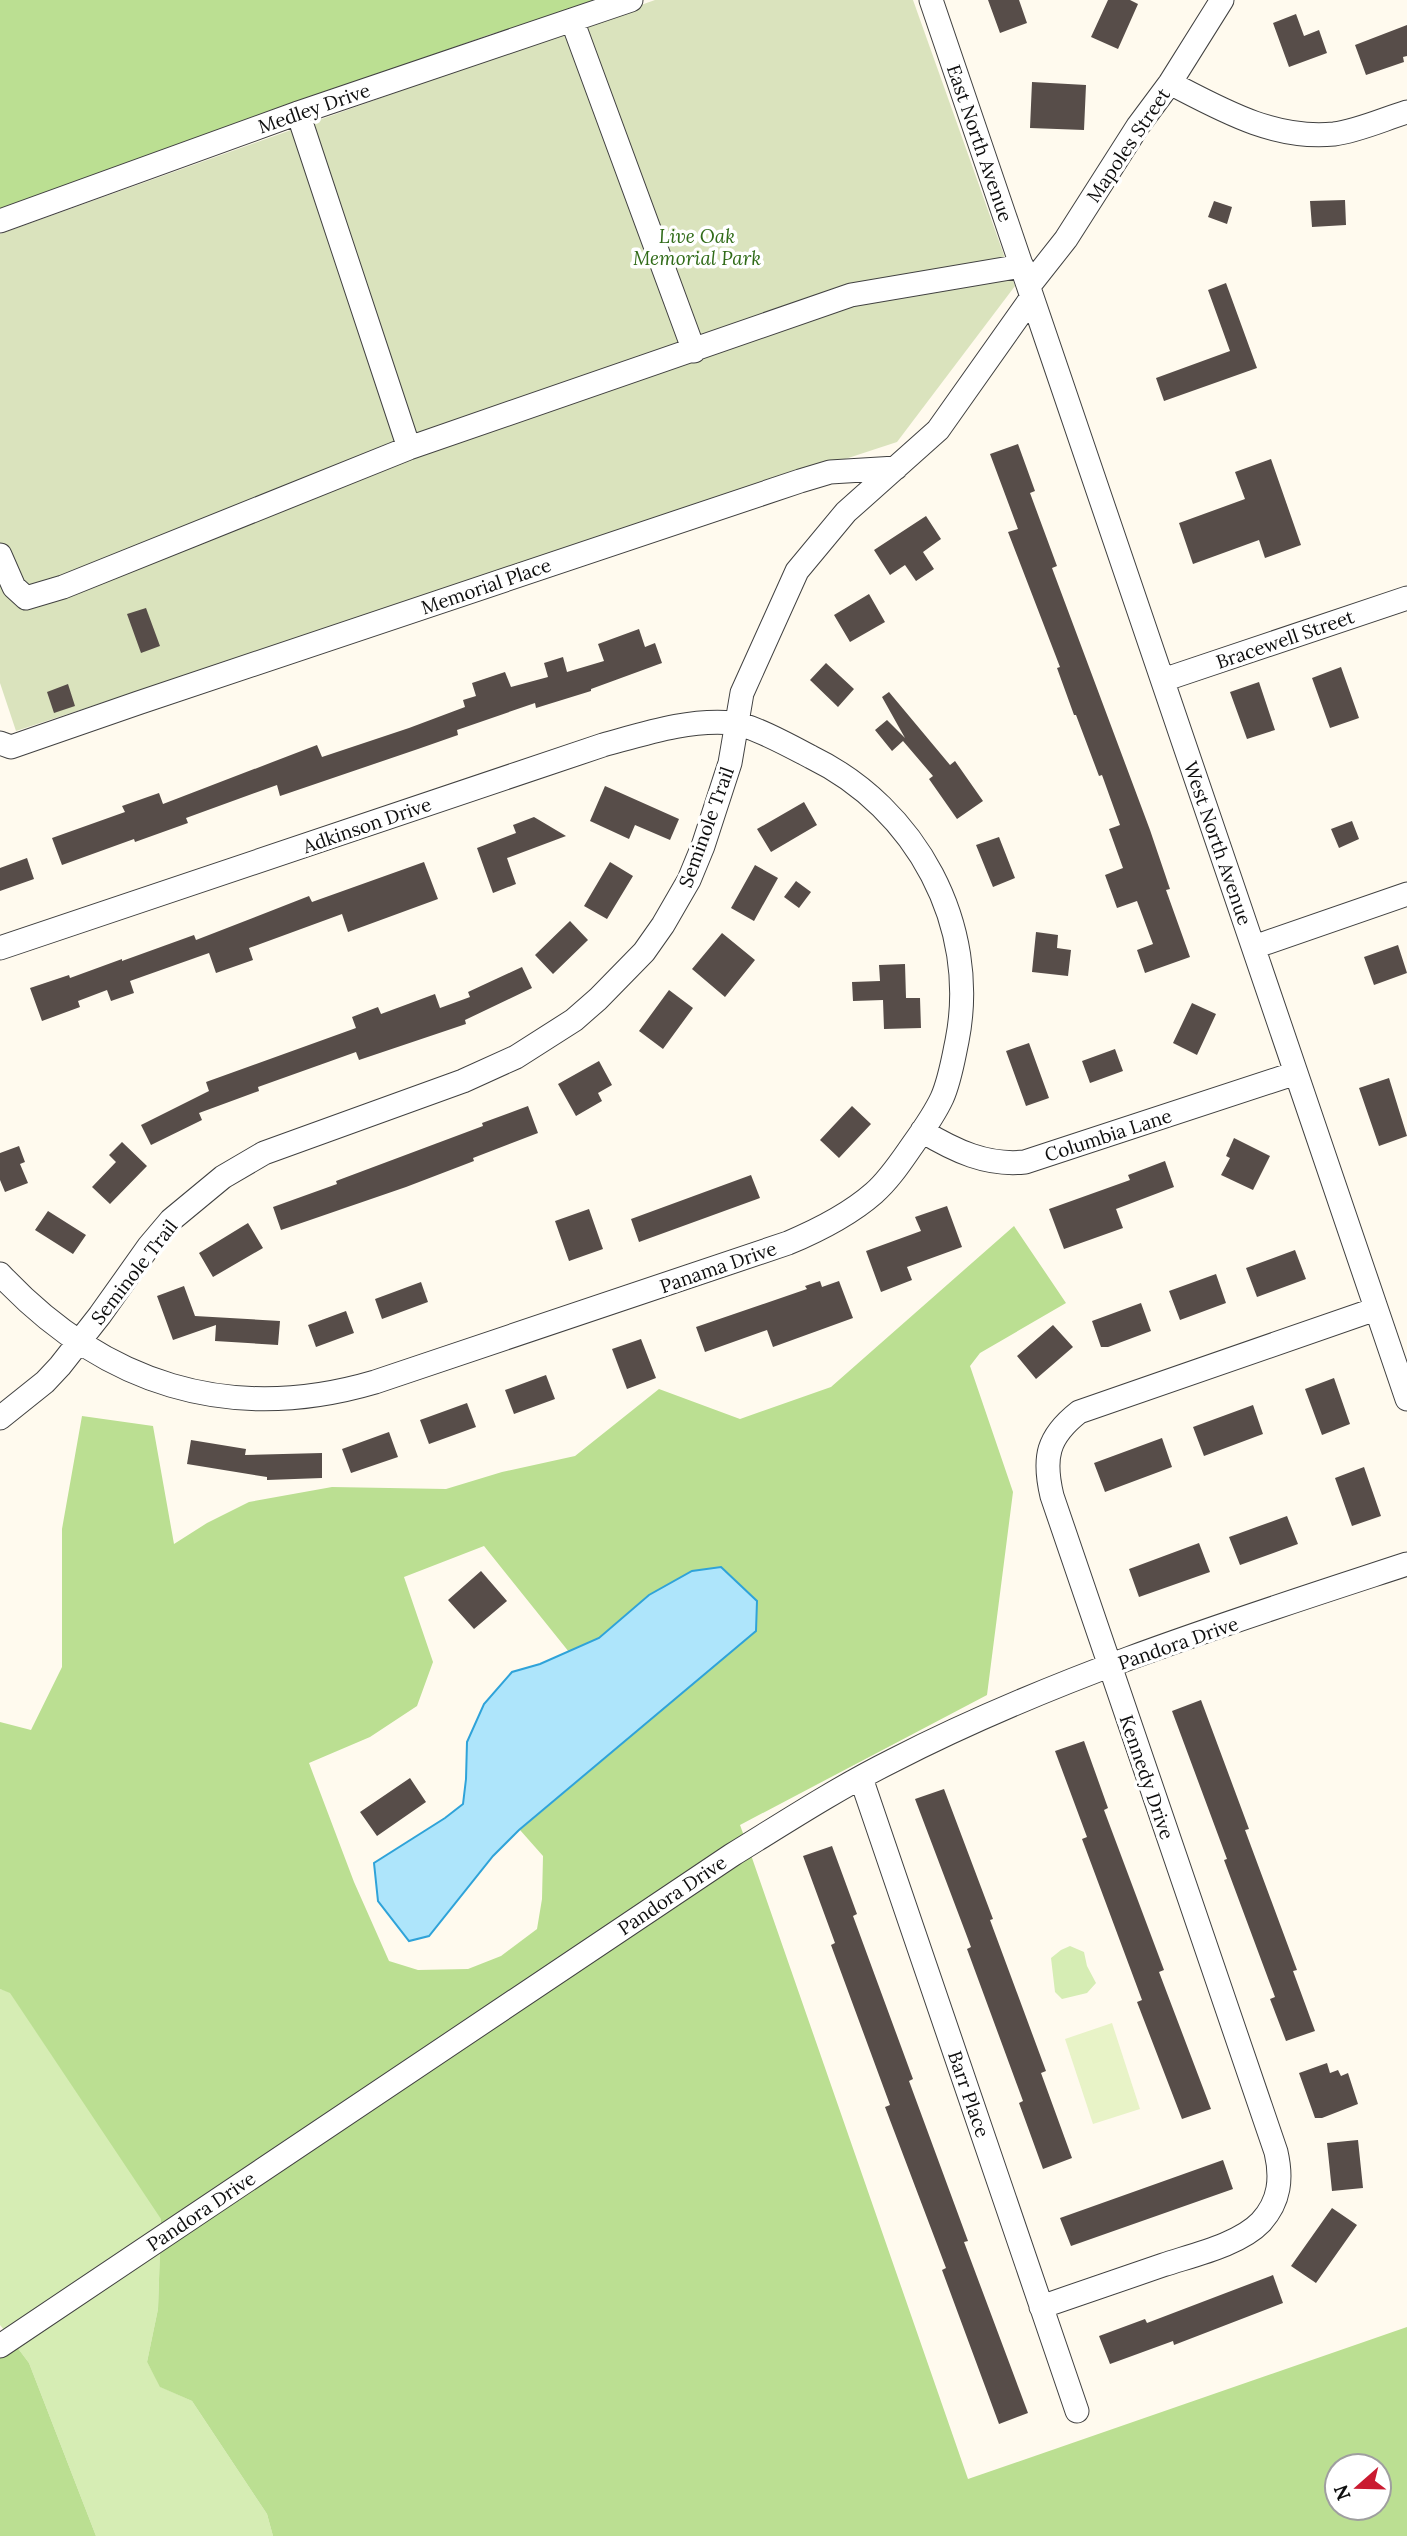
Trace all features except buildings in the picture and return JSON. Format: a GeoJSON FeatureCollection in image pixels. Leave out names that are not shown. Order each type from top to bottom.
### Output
{"type":"FeatureCollection","features":[{"type":"Feature","properties":{"kind":"street","name":"Medley Drive"},"geometry":{"type":"LineString","coordinates":[[0,221],[298,113],[631,0]]}},
{"type":"Feature","properties":{"kind":"street","name":"East North Avenue"},"geometry":{"type":"LineString","coordinates":[[931,0],[1028,283]]}},
{"type":"Feature","properties":{"kind":"street","name":"Mapoles Street"},"geometry":{"type":"LineString","coordinates":[[1028,283],[1066,239],[1222,0]]}},
{"type":"Feature","properties":{"kind":"street"},"geometry":{"type":"LineString","coordinates":[[572,20],[694,351]]}},
{"type":"Feature","properties":{"kind":"street"},"geometry":{"type":"LineString","coordinates":[[1170,83],[1226,112],[1261,126],[1304,135],[1337,134],[1407,112]]}},
{"type":"Feature","properties":{"kind":"street"},"geometry":{"type":"LineString","coordinates":[[298,113],[409,448]]}},
{"type":"Feature","properties":{"kind":"street"},"geometry":{"type":"LineString","coordinates":[[0,555],[14,587],[26,598],[63,587],[409,448],[851,295],[1028,283]]}},
{"type":"Feature","properties":{"kind":"street","name":"Seminole Trail"},"geometry":{"type":"LineString","coordinates":[[0,1418],[45,1382],[78,1343],[171,1220],[223,1177],[264,1153],[490,1070],[574,1020],[644,952],[689,880],[703,846],[730,763],[748,676],[797,571],[846,512],[938,430],[1028,283]]}},
{"type":"Feature","properties":{"kind":"street","name":"West North Avenue"},"geometry":{"type":"LineString","coordinates":[[1028,283],[1405,1390]]}},
{"type":"Feature","properties":{"kind":"street","name":"Memorial Place"},"geometry":{"type":"LineString","coordinates":[[0,743],[11,747],[830,472],[896,468]]}},
{"type":"Feature","properties":{"kind":"street","name":"Bracewell Street"},"geometry":{"type":"LineString","coordinates":[[1163,680],[1407,598]]}},
{"type":"Feature","properties":{"kind":"street","name":"Adkinson Drive"},"geometry":{"type":"LineString","coordinates":[[0,948],[603,745],[682,724],[702,721],[737,723]]}},
{"type":"Feature","properties":{"kind":"street","name":"Panama Drive"},"geometry":{"type":"LineString","coordinates":[[0,1274],[78,1343],[132,1372],[153,1381],[223,1398],[269,1399],[340,1392],[775,1247],[832,1222],[875,1192],[898,1167],[946,1087],[961,1013],[960,959],[954,929],[936,882],[911,837],[897,820],[862,788],[830,766],[737,723]]}},
{"type":"Feature","properties":{"kind":"street"},"geometry":{"type":"LineString","coordinates":[[1254,947],[1407,894]]}},
{"type":"Feature","properties":{"kind":"street","name":"Columbia Lane"},"geometry":{"type":"LineString","coordinates":[[922,1131],[952,1149],[970,1156],[1009,1163],[1025,1162],[1296,1073]]}},
{"type":"Feature","properties":{"kind":"street","name":"Kennedy Drive"},"geometry":{"type":"LineString","coordinates":[[1041,2307],[1225,2244],[1260,2223],[1272,2207],[1280,2184],[1276,2152],[1109,1667],[1047,1474],[1050,1448],[1065,1423],[1079,1412],[1377,1310]]}},
{"type":"Feature","properties":{"kind":"street","name":"Pandora Drive"},"geometry":{"type":"LineString","coordinates":[[0,2346],[732,1855],[892,1760],[1010,1706],[1109,1667],[1407,1564]]}},
{"type":"Feature","properties":{"kind":"street","name":"Barr Place"},"geometry":{"type":"LineString","coordinates":[[861,1778],[1077,2411]]}},
{"type":"Feature","properties":{"kind":"green space"},"geometry":{"type":"Polygon","coordinates":[[[0,0],[599,0],[491,34],[0,211],[0,0]]]}},
{"type":"Feature","properties":{"kind":"green space","name":"Live Oak Memorial Park"},"geometry":{"type":"Polygon","coordinates":[[[655,0],[913,0],[1015,286],[897,442],[16,731],[0,683],[0,234],[655,0]]]}},
{"type":"Feature","properties":{"kind":"green space"},"geometry":{"type":"Polygon","coordinates":[[[1014,1226],[1066,1303],[980,1353],[970,1366],[1013,1492],[987,1695],[740,1825],[744,1836],[161,2225],[161,2219],[10,1993],[0,1989],[0,1722],[31,1730],[62,1667],[62,1529],[82,1416],[153,1426],[174,1544],[207,1523],[249,1502],[332,1487],[446,1489],[502,1472],[575,1456],[659,1389],[740,1419],[831,1387],[1014,1226]],[[484,1546],[404,1577],[433,1662],[417,1706],[370,1737],[309,1763],[354,1882],[389,1961],[418,1970],[468,1969],[501,1956],[537,1929],[542,1899],[543,1856],[520,1830],[756,1631],[649,1595],[599,1638],[569,1652],[484,1546]]]}},
{"type":"Feature","properties":{"kind":"green space"},"geometry":{"type":"Polygon","coordinates":[[[751,1855],[968,2479],[1407,2327],[1407,2536],[273,2536],[267,2514],[192,2401],[160,2387],[147,2362],[158,2309],[160,2250],[751,1855]]]}},
{"type":"Feature","properties":{"kind":"green space"},"geometry":{"type":"Polygon","coordinates":[[[1070,1946],[1084,1952],[1087,1966],[1096,1983],[1087,1993],[1062,1999],[1055,1992],[1051,1958],[1070,1946]]]}},
{"type":"Feature","properties":{"kind":"green space"},"geometry":{"type":"Polygon","coordinates":[[[0,1989],[10,1992],[162,2219],[161,2225],[5,2331],[0,2325],[0,1989]]]}},
{"type":"Feature","properties":{"kind":"green space"},"geometry":{"type":"Polygon","coordinates":[[[1112,2023],[1140,2109],[1093,2124],[1065,2039],[1112,2023]]]}},
{"type":"Feature","properties":{"kind":"green space"},"geometry":{"type":"Polygon","coordinates":[[[160,2250],[158,2309],[147,2362],[161,2387],[192,2401],[267,2514],[273,2536],[96,2536],[29,2363],[17,2347],[160,2250]]]}},
{"type":"Feature","properties":{"kind":"green space"},"geometry":{"type":"Polygon","coordinates":[[[17,2347],[29,2363],[96,2536],[0,2536],[0,2358],[17,2347]]]}},
{"type":"Feature","properties":{"kind":"water"},"geometry":{"type":"Polygon","coordinates":[[[721,1567],[757,1601],[756,1631],[519,1830],[493,1856],[429,1936],[409,1941],[378,1901],[374,1863],[463,1804],[467,1742],[484,1704],[512,1672],[540,1664],[599,1638],[649,1595],[692,1571],[721,1567]]]}}]}
